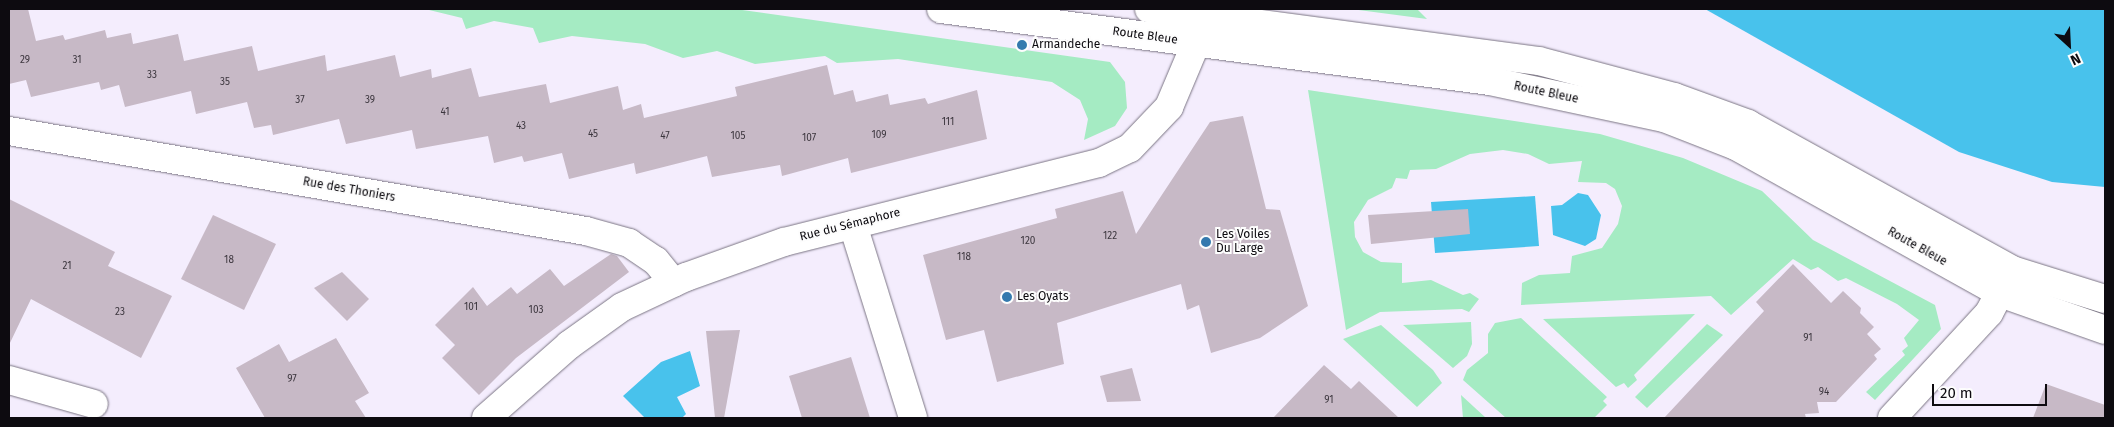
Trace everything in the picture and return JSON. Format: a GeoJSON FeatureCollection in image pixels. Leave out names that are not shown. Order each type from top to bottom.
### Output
{"type":"FeatureCollection","features":[{"type":"Feature","properties":{"kind":"street","name":"Route Bleue"},"geometry":{"type":"LineString","coordinates":[[941,9],[1539,61],[1674,97],[1748,124],[2006,282],[2105,330]]}},
{"type":"Feature","properties":{"kind":"street","name":"Route Bleue"},"geometry":{"type":"LineString","coordinates":[[1149,9],[1198,30]]}},
{"type":"Feature","properties":{"kind":"street","name":"Rue du Sémaphore"},"geometry":{"type":"LineString","coordinates":[[486,418],[592,328],[622,307],[674,283],[784,242],[1100,163],[1130,148],[1169,108],[1198,30]]}},
{"type":"Feature","properties":{"kind":"street","name":"Rue des Thoniers"},"geometry":{"type":"LineString","coordinates":[[9,131],[586,231],[629,243],[656,260],[674,283]]}},
{"type":"Feature","properties":{"kind":"street"},"geometry":{"type":"LineString","coordinates":[[853,224],[913,418]]}},
{"type":"Feature","properties":{"kind":"street","name":"Route Bleue"},"geometry":{"type":"LineString","coordinates":[[2006,282],[2105,299]]}},
{"type":"Feature","properties":{"kind":"street"},"geometry":{"type":"LineString","coordinates":[[1892,418],[1989,313],[2006,282]]}},
{"type":"Feature","properties":{"kind":"street"},"geometry":{"type":"LineString","coordinates":[[9,380],[94,404]]}},
{"type":"Feature","properties":{"kind":"green space"},"geometry":{"type":"Polygon","coordinates":[[[425,9],[735,9],[1110,62],[1125,82],[1127,108],[1115,126],[1084,140],[1088,119],[1080,100],[1052,82],[898,59],[837,63],[825,56],[755,64],[717,51],[683,58],[645,44],[572,36],[539,43],[533,28],[494,21],[466,29],[462,18],[425,9]]]}},
{"type":"Feature","properties":{"kind":"green space"},"geometry":{"type":"Polygon","coordinates":[[[1351,9],[1417,9],[1427,19],[1351,9]]]}},
{"type":"Feature","properties":{"kind":"green space"},"geometry":{"type":"Polygon","coordinates":[[[1308,90],[1600,134],[1683,158],[1762,191],[1813,240],[1935,305],[1941,329],[1875,400],[1866,392],[1905,355],[1902,351],[1908,346],[1904,338],[1919,320],[1897,304],[1846,278],[1838,281],[1818,267],[1811,270],[1793,259],[1731,315],[1711,296],[1521,305],[1522,283],[1539,275],[1570,273],[1572,256],[1602,248],[1618,224],[1622,206],[1615,189],[1606,183],[1578,182],[1582,161],[1549,164],[1528,154],[1503,150],[1470,154],[1436,169],[1410,170],[1407,179],[1396,178],[1392,188],[1368,200],[1354,222],[1355,237],[1363,252],[1381,262],[1402,263],[1402,283],[1431,280],[1463,295],[1470,293],[1479,299],[1469,312],[1462,309],[1380,312],[1346,330],[1308,90]]]}},
{"type":"Feature","properties":{"kind":"green space"},"geometry":{"type":"Polygon","coordinates":[[[1695,314],[1634,375],[1637,380],[1628,388],[1624,383],[1616,387],[1543,319],[1695,314]]]}},
{"type":"Feature","properties":{"kind":"green space"},"geometry":{"type":"Polygon","coordinates":[[[1521,318],[1607,397],[1603,401],[1607,405],[1594,418],[1506,418],[1463,380],[1467,370],[1488,353],[1488,334],[1495,323],[1521,318]]]}},
{"type":"Feature","properties":{"kind":"green space"},"geometry":{"type":"Polygon","coordinates":[[[1471,322],[1472,344],[1467,356],[1453,368],[1403,325],[1471,322]]]}},
{"type":"Feature","properties":{"kind":"green space"},"geometry":{"type":"Polygon","coordinates":[[[1707,324],[1723,335],[1647,408],[1635,397],[1707,324]]]}},
{"type":"Feature","properties":{"kind":"green space"},"geometry":{"type":"Polygon","coordinates":[[[1381,325],[1433,370],[1442,383],[1417,407],[1343,339],[1381,325]]]}},
{"type":"Feature","properties":{"kind":"green space"},"geometry":{"type":"Polygon","coordinates":[[[1461,395],[1486,418],[1463,418],[1461,395]]]}},
{"type":"Feature","properties":{"kind":"water"},"geometry":{"type":"Polygon","coordinates":[[[1705,9],[2105,9],[2105,187],[2052,182],[1959,152],[1705,9]]]}},
{"type":"Feature","properties":{"kind":"water"},"geometry":{"type":"Polygon","coordinates":[[[1578,193],[1588,195],[1601,215],[1596,239],[1585,246],[1553,235],[1551,206],[1562,205],[1578,193]]]}},
{"type":"Feature","properties":{"kind":"water"},"geometry":{"type":"Polygon","coordinates":[[[1535,196],[1539,246],[1435,253],[1431,202],[1535,196]]]}},
{"type":"Feature","properties":{"kind":"water"},"geometry":{"type":"Polygon","coordinates":[[[690,351],[700,386],[677,397],[686,414],[682,418],[645,418],[623,396],[661,362],[690,351]]]}},
{"type":"Feature","properties":{"kind":"building"},"geometry":{"type":"Polygon","coordinates":[[[9,9],[28,9],[36,41],[63,35],[65,40],[105,30],[107,38],[131,33],[133,44],[178,34],[184,61],[252,46],[258,71],[325,55],[327,71],[395,55],[400,77],[431,69],[432,78],[471,68],[479,97],[546,84],[550,103],[618,86],[623,110],[641,104],[644,118],[737,96],[735,87],[827,65],[834,95],[853,90],[856,102],[888,94],[890,105],[925,98],[928,104],[977,90],[987,139],[851,173],[848,158],[782,176],[780,165],[712,177],[707,156],[636,174],[634,163],[569,179],[562,153],[524,162],[522,156],[494,163],[488,136],[416,149],[412,130],[346,144],[339,119],[273,135],[271,125],[254,128],[247,102],[196,114],[191,91],[125,107],[119,85],[101,90],[99,82],[31,97],[26,80],[9,84],[9,9]]]}},
{"type":"Feature","properties":{"kind":"building"},"geometry":{"type":"Polygon","coordinates":[[[1243,116],[1266,209],[1280,210],[1308,306],[1260,338],[1211,353],[1199,305],[1187,310],[1181,284],[1057,323],[1064,364],[997,382],[984,330],[946,340],[923,255],[1057,218],[1055,209],[1123,191],[1136,234],[1210,122],[1243,116]]]}},
{"type":"Feature","properties":{"kind":"building"},"geometry":{"type":"Polygon","coordinates":[[[9,199],[115,252],[108,266],[172,296],[141,358],[31,299],[9,345],[9,199]]]}},
{"type":"Feature","properties":{"kind":"building"},"geometry":{"type":"Polygon","coordinates":[[[1468,209],[1470,234],[1371,244],[1368,215],[1468,209]]]}},
{"type":"Feature","properties":{"kind":"building"},"geometry":{"type":"Polygon","coordinates":[[[213,215],[276,244],[244,310],[181,279],[213,215]]]}},
{"type":"Feature","properties":{"kind":"building"},"geometry":{"type":"Polygon","coordinates":[[[611,254],[617,256],[629,272],[516,358],[479,395],[442,358],[455,345],[435,325],[473,287],[487,306],[511,287],[517,294],[550,269],[564,286],[611,254]]]}},
{"type":"Feature","properties":{"kind":"building"},"geometry":{"type":"Polygon","coordinates":[[[1793,264],[1831,303],[1843,291],[1861,308],[1860,313],[1874,327],[1867,334],[1881,349],[1874,355],[1877,359],[1836,402],[1817,402],[1819,413],[1805,414],[1806,418],[1664,418],[1764,311],[1756,302],[1793,264]]]}},
{"type":"Feature","properties":{"kind":"building"},"geometry":{"type":"Polygon","coordinates":[[[342,272],[369,299],[347,321],[314,288],[342,272]]]}},
{"type":"Feature","properties":{"kind":"building"},"geometry":{"type":"Polygon","coordinates":[[[740,330],[724,418],[715,418],[706,331],[740,330]]]}},
{"type":"Feature","properties":{"kind":"building"},"geometry":{"type":"Polygon","coordinates":[[[336,338],[369,393],[355,401],[366,418],[265,418],[236,368],[279,344],[289,362],[336,338]]]}},
{"type":"Feature","properties":{"kind":"building"},"geometry":{"type":"Polygon","coordinates":[[[851,357],[870,418],[802,418],[789,376],[851,357]]]}},
{"type":"Feature","properties":{"kind":"building"},"geometry":{"type":"Polygon","coordinates":[[[1324,365],[1351,389],[1359,381],[1399,418],[1273,418],[1324,365]]]}},
{"type":"Feature","properties":{"kind":"building"},"geometry":{"type":"Polygon","coordinates":[[[1132,368],[1141,401],[1107,402],[1100,376],[1132,368]]]}},
{"type":"Feature","properties":{"kind":"building"},"geometry":{"type":"Polygon","coordinates":[[[2046,384],[2105,405],[2105,418],[2033,418],[2046,384]]]}},
{"type":"Feature","properties":{"kind":"place","name":"Armandeche"},"geometry":{"type":"Point","coordinates":[1022,45]}},
{"type":"Feature","properties":{"kind":"place","name":"Les Voiles Du Large"},"geometry":{"type":"Point","coordinates":[1206,242]}},
{"type":"Feature","properties":{"kind":"place","name":"Les Oyats"},"geometry":{"type":"Point","coordinates":[1007,297]}}]}
